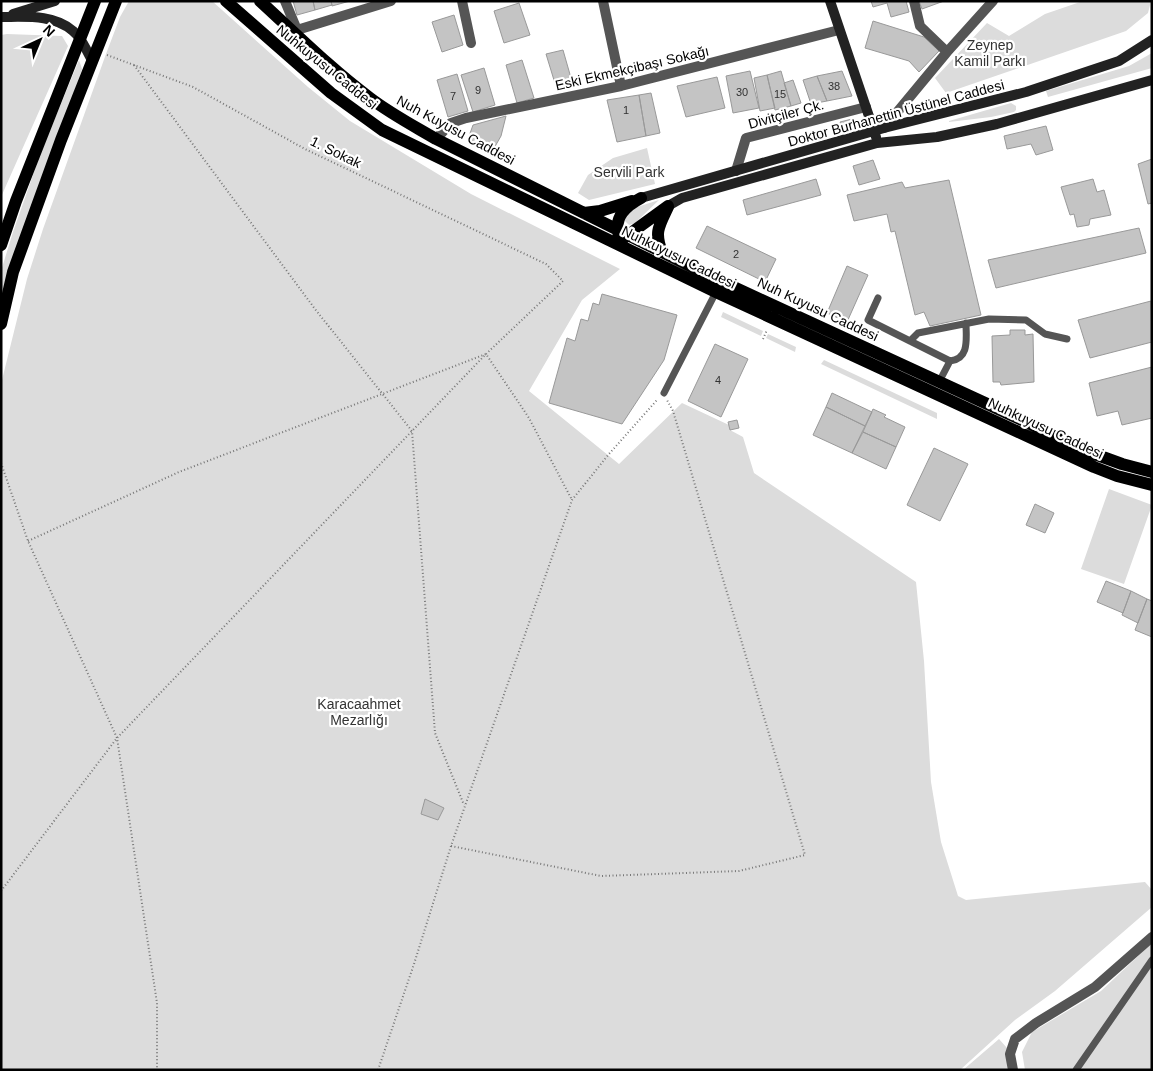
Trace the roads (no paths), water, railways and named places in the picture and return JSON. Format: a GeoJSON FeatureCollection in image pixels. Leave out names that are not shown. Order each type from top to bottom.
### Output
{"type":"FeatureCollection","features":[{"type":"Feature","properties":{"kind":"main road"},"geometry":{"type":"LineString","coordinates":[[1,245],[16,201],[95,1]]}},
{"type":"Feature","properties":{"kind":"main road"},"geometry":{"type":"LineString","coordinates":[[1,324],[13,272],[116,1]]}},
{"type":"Feature","properties":{"kind":"main road","name":"Nuhkuyusu Caddesi"},"geometry":{"type":"LineString","coordinates":[[226,1],[331,93],[382,130],[620,237],[634,251],[716,292],[1094,467],[1152,486]]}},
{"type":"Feature","properties":{"kind":"main road","name":"Nuh Kuyusu Caddesi"},"geometry":{"type":"LineString","coordinates":[[260,1],[296,31],[346,79],[372,100],[402,120],[583,213],[620,237],[662,252],[1078,448],[1122,464],[1152,472]]}},
{"type":"Feature","properties":{"kind":"main road"},"geometry":{"type":"LineString","coordinates":[[642,198],[625,208],[619,217],[620,237],[668,206]]}},
{"type":"Feature","properties":{"kind":"main road"},"geometry":{"type":"LineString","coordinates":[[583,213],[600,211],[642,198]]}},
{"type":"Feature","properties":{"kind":"main road"},"geometry":{"type":"LineString","coordinates":[[662,252],[656,238],[661,220],[668,206]]}},
{"type":"Feature","properties":{"kind":"main road"},"geometry":{"type":"LineString","coordinates":[[706,274],[716,292],[735,287]]}},
{"type":"Feature","properties":{"kind":"street"},"geometry":{"type":"LineString","coordinates":[[2,17],[55,1]]}},
{"type":"Feature","properties":{"kind":"street"},"geometry":{"type":"LineString","coordinates":[[285,1],[296,31],[390,1]]}},
{"type":"Feature","properties":{"kind":"street"},"geometry":{"type":"LineString","coordinates":[[462,1],[471,43]]}},
{"type":"Feature","properties":{"kind":"street"},"geometry":{"type":"LineString","coordinates":[[603,1],[621,86]]}},
{"type":"Feature","properties":{"kind":"street"},"geometry":{"type":"LineString","coordinates":[[830,1],[866,107],[879,130]]}},
{"type":"Feature","properties":{"kind":"street"},"geometry":{"type":"LineString","coordinates":[[914,1],[920,26],[947,52]]}},
{"type":"Feature","properties":{"kind":"street"},"geometry":{"type":"LineString","coordinates":[[877,143],[879,130],[993,1]]}},
{"type":"Feature","properties":{"kind":"street"},"geometry":{"type":"LineString","coordinates":[[2,17],[55,20],[74,31],[94,55]]}},
{"type":"Feature","properties":{"kind":"street","name":"Eski Ekmekçibaşı Sokağı"},"geometry":{"type":"LineString","coordinates":[[436,139],[451,123],[466,118],[621,86],[839,30]]}},
{"type":"Feature","properties":{"kind":"street","name":"Doktor Burhanettin Üstünel Caddesi"},"geometry":{"type":"LineString","coordinates":[[642,198],[879,130],[1035,89],[1119,61],[1152,40]]}},
{"type":"Feature","properties":{"kind":"street","name":"Doktor Burhanettin Üstünel Caddesi"},"geometry":{"type":"LineString","coordinates":[[668,206],[682,198],[877,143],[937,137],[997,124],[1152,80]]}},
{"type":"Feature","properties":{"kind":"street","name":"Divitçiler Çk."},"geometry":{"type":"LineString","coordinates":[[736,171],[746,138],[866,107]]}},
{"type":"Feature","properties":{"kind":"street"},"geometry":{"type":"LineString","coordinates":[[1013,1070],[1010,1054],[1015,1039],[1036,1023],[1095,986],[1152,937]]}},
{"type":"Feature","properties":{"kind":"lane"},"geometry":{"type":"LineString","coordinates":[[664,393],[716,292]]}},
{"type":"Feature","properties":{"kind":"lane"},"geometry":{"type":"LineString","coordinates":[[878,298],[868,320],[950,361]]}},
{"type":"Feature","properties":{"kind":"lane"},"geometry":{"type":"LineString","coordinates":[[910,341],[918,333],[989,319],[1026,320],[1046,334],[1067,340]]}},
{"type":"Feature","properties":{"kind":"lane"},"geometry":{"type":"LineString","coordinates":[[940,382],[950,361],[961,357],[965,350],[966,323]]}},
{"type":"Feature","properties":{"kind":"lane"},"geometry":{"type":"LineString","coordinates":[[1076,1070],[1152,960]]}},
{"type":"Feature","properties":{"kind":"park label","name":"Zeynep Kamil Parkı"},"geometry":{"type":"Point","coordinates":[990,54]}},
{"type":"Feature","properties":{"kind":"park label","name":"Servili Park"},"geometry":{"type":"Point","coordinates":[629,172]}},
{"type":"Feature","properties":{"kind":"park label","name":"Karacaahmet Mezarlığı"},"geometry":{"type":"Point","coordinates":[359,712]}}]}
